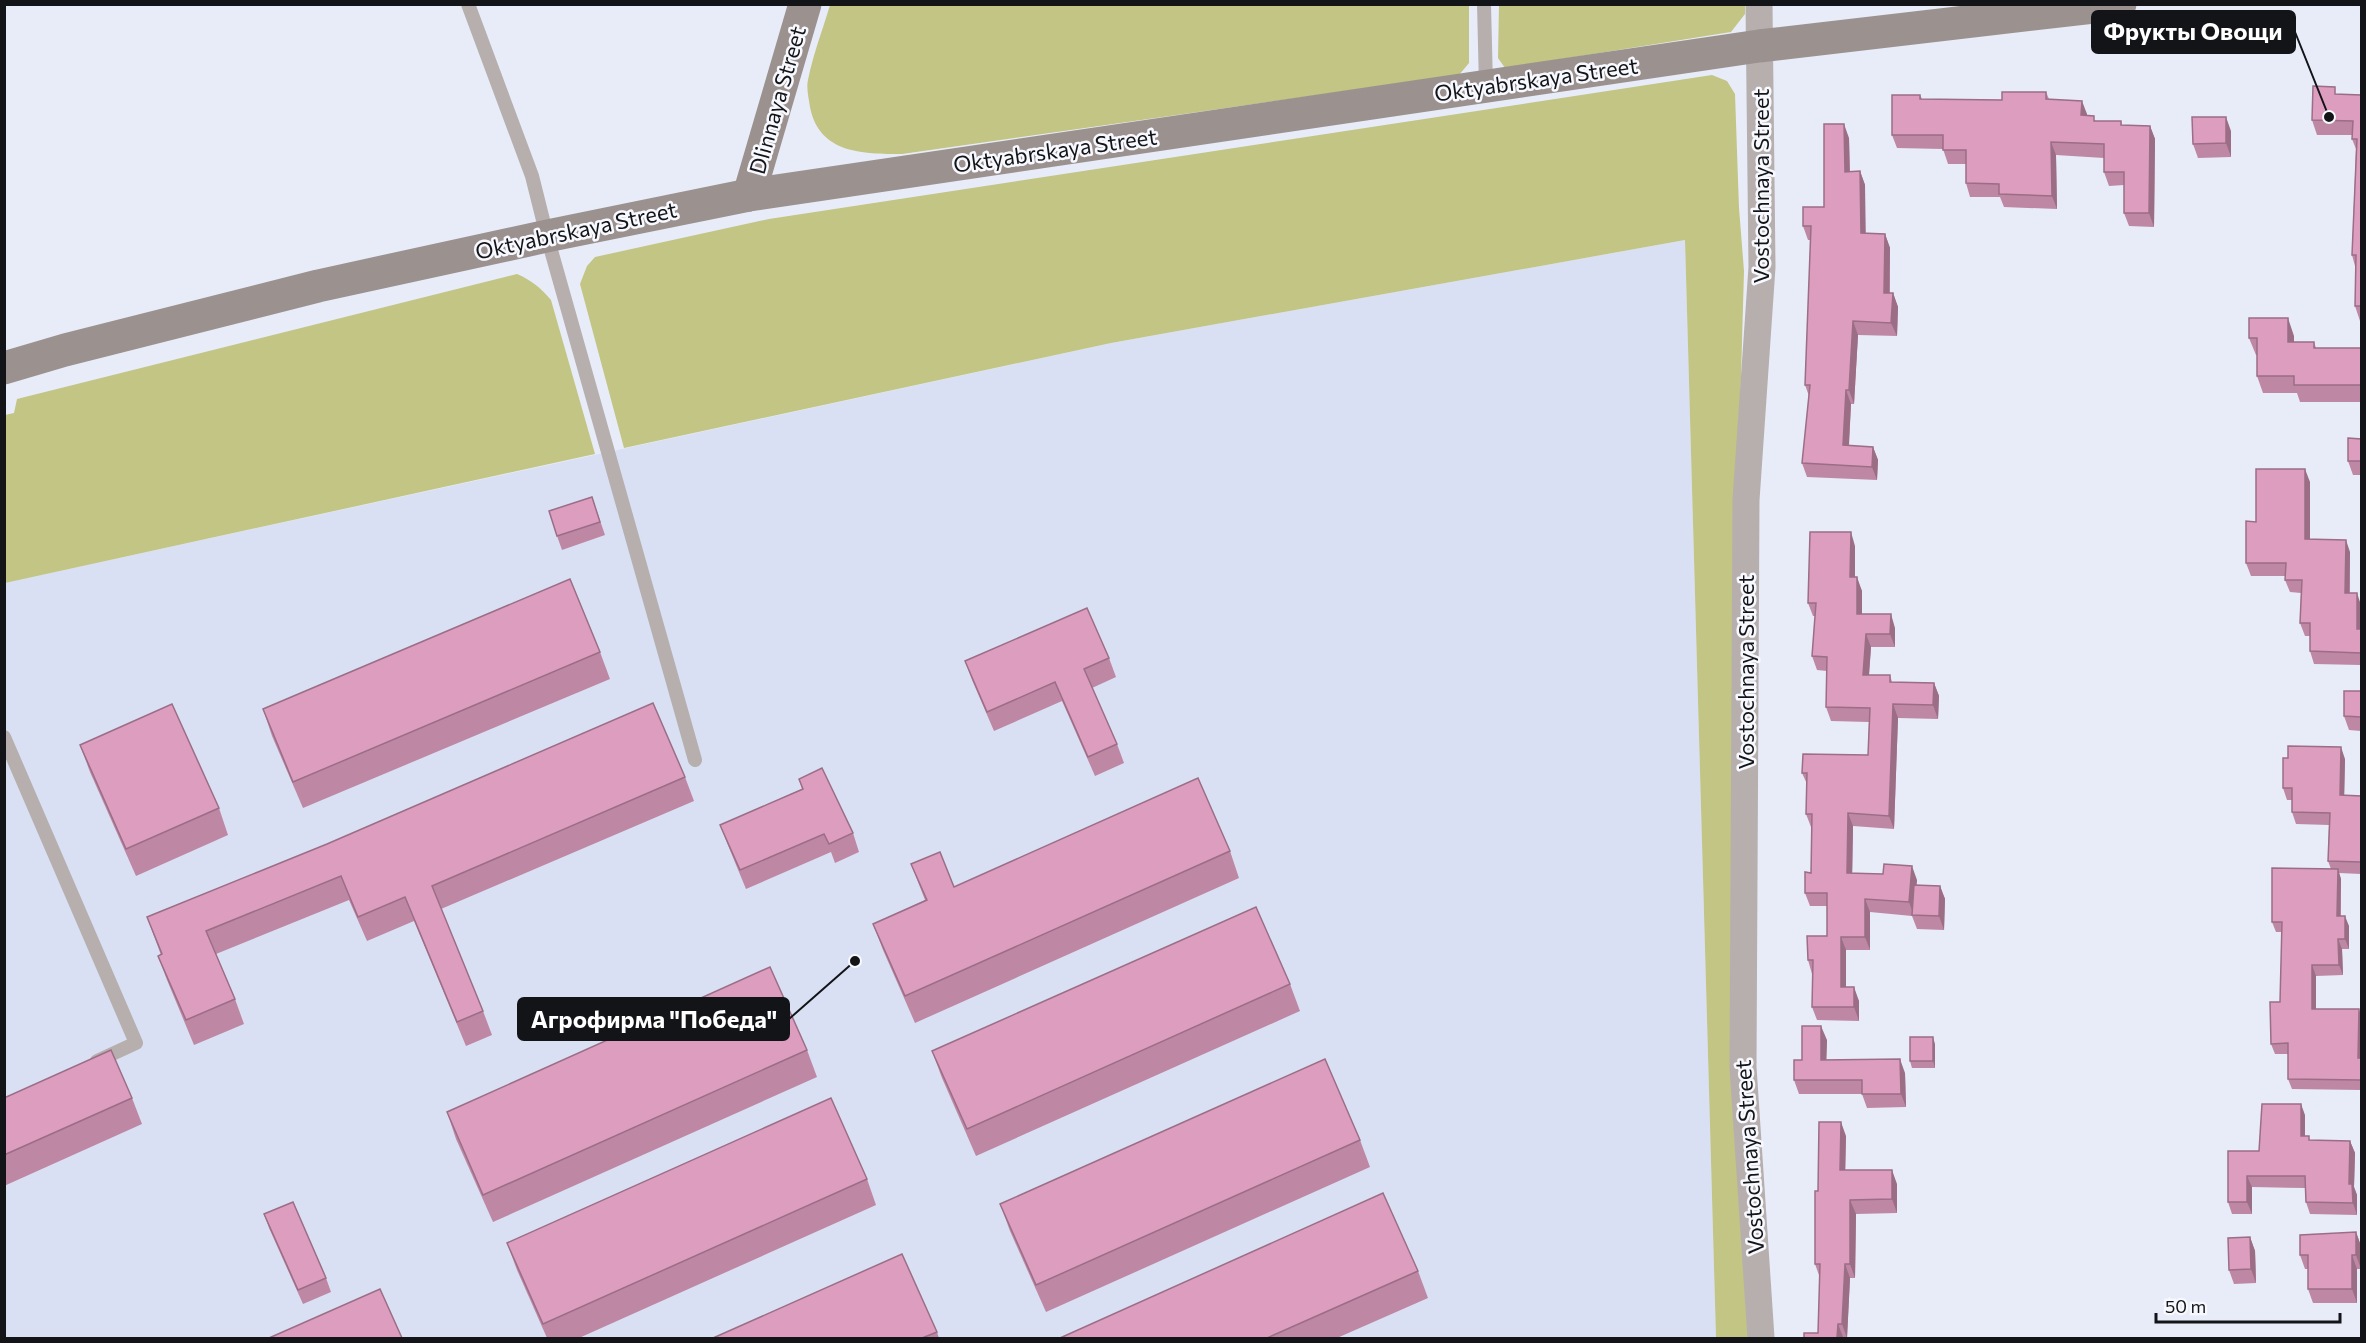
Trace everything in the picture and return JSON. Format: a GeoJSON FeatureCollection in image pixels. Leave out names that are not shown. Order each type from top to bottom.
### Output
{"type":"FeatureCollection","features":[{"type":"Feature","properties":{"kind":"street","name":"Dlinnaya Street"},"geometry":{"type":"LineString","coordinates":[[749,195],[805,4]]}},
{"type":"Feature","properties":{"kind":"street","name":"Vostochnaya Street"},"geometry":{"type":"LineString","coordinates":[[1759,4],[1762,267],[1746,500],[1743,1067],[1761,1338]]}},
{"type":"Feature","properties":{"kind":"street","name":"Oktyabrskaya Street"},"geometry":{"type":"LineString","coordinates":[[4,368],[65,350],[318,286],[749,195],[1759,46],[2120,4]]}},
{"type":"Feature","properties":{"kind":"lane"},"geometry":{"type":"LineString","coordinates":[[468,4],[532,176],[696,760]]}},
{"type":"Feature","properties":{"kind":"lane"},"geometry":{"type":"LineString","coordinates":[[1484,4],[1486,86]]}},
{"type":"Feature","properties":{"kind":"lane"},"geometry":{"type":"LineString","coordinates":[[4,738],[136,1043],[86,1067]]}},
{"type":"Feature","properties":{"kind":"shaded area"},"geometry":{"type":"Polygon","coordinates":[[[1685,240],[1716,1338],[5,1338],[4,583],[1111,343],[1685,240]]]}},
{"type":"Feature","properties":{"kind":"green space"},"geometry":{"type":"Polygon","coordinates":[[[830,5],[1469,5],[1469,63],[1459,75],[902,154],[859,152],[833,143],[823,134],[815,123],[810,107],[808,80],[830,5]]]}},
{"type":"Feature","properties":{"kind":"green space"},"geometry":{"type":"Polygon","coordinates":[[[1499,5],[1745,5],[1745,14],[1731,32],[1505,68],[1498,58],[1499,5]]]}},
{"type":"Feature","properties":{"kind":"green space"},"geometry":{"type":"Polygon","coordinates":[[[1712,75],[1727,81],[1735,94],[1744,271],[1736,555],[1750,1338],[1716,1338],[1685,240],[1111,343],[624,448],[580,284],[587,266],[595,257],[769,219],[1712,75]]]}},
{"type":"Feature","properties":{"kind":"green space"},"geometry":{"type":"Polygon","coordinates":[[[517,274],[536,285],[551,300],[595,454],[5,583],[5,415],[14,413],[17,399],[517,274]]]}},
{"type":"Feature","properties":{"kind":"building"},"geometry":{"type":"Polygon","coordinates":[[[2313,86],[2335,87],[2335,94],[2361,95],[2361,306],[2355,306],[2356,255],[2352,255],[2357,139],[2352,139],[2353,121],[2312,120],[2313,86]]]}},
{"type":"Feature","properties":{"kind":"building"},"geometry":{"type":"Polygon","coordinates":[[[2002,92],[2046,92],[2046,99],[2082,101],[2081,115],[2094,116],[2094,121],[2121,121],[2121,125],[2150,126],[2149,213],[2124,213],[2124,172],[2104,172],[2104,144],[2051,142],[2052,196],[1999,194],[1999,184],[1966,183],[1966,150],[1943,150],[1943,135],[1892,135],[1892,95],[1920,95],[1920,99],[2002,100],[2002,92]]]}},
{"type":"Feature","properties":{"kind":"building"},"geometry":{"type":"Polygon","coordinates":[[[2192,117],[2226,117],[2226,143],[2193,144],[2192,117]]]}},
{"type":"Feature","properties":{"kind":"building"},"geometry":{"type":"Polygon","coordinates":[[[1824,124],[1844,124],[1845,172],[1860,171],[1861,233],[1885,234],[1884,293],[1893,293],[1891,323],[1853,321],[1849,390],[1846,390],[1843,445],[1873,447],[1872,467],[1802,463],[1810,385],[1805,385],[1811,226],[1803,226],[1803,207],[1824,207],[1824,124]]]}},
{"type":"Feature","properties":{"kind":"building"},"geometry":{"type":"Polygon","coordinates":[[[2249,318],[2288,318],[2288,342],[2314,342],[2314,348],[2361,348],[2361,385],[2294,385],[2294,376],[2257,376],[2257,338],[2249,338],[2249,318]]]}},
{"type":"Feature","properties":{"kind":"building"},"geometry":{"type":"Polygon","coordinates":[[[2348,438],[2361,439],[2361,461],[2348,461],[2348,438]]]}},
{"type":"Feature","properties":{"kind":"building"},"geometry":{"type":"Polygon","coordinates":[[[2256,469],[2305,469],[2305,539],[2346,540],[2345,593],[2357,593],[2357,629],[2361,629],[2361,653],[2310,651],[2310,623],[2300,623],[2302,580],[2285,580],[2286,563],[2246,563],[2246,521],[2256,522],[2256,469]]]}},
{"type":"Feature","properties":{"kind":"building"},"geometry":{"type":"Polygon","coordinates":[[[592,497],[600,522],[557,536],[549,511],[592,497]]]}},
{"type":"Feature","properties":{"kind":"building"},"geometry":{"type":"Polygon","coordinates":[[[1810,532],[1851,532],[1850,577],[1857,577],[1857,614],[1891,614],[1890,634],[1866,634],[1863,675],[1890,675],[1890,682],[1934,683],[1933,705],[1893,704],[1889,816],[1848,813],[1847,873],[1883,874],[1884,864],[1912,866],[1909,902],[1865,899],[1865,937],[1841,937],[1841,987],[1854,987],[1854,1007],[1812,1007],[1813,960],[1808,960],[1807,936],[1827,936],[1827,893],[1805,893],[1805,872],[1811,873],[1812,814],[1806,814],[1807,773],[1802,773],[1803,754],[1868,755],[1870,708],[1826,707],[1827,657],[1812,656],[1816,603],[1808,603],[1810,532]]]}},
{"type":"Feature","properties":{"kind":"building"},"geometry":{"type":"Polygon","coordinates":[[[570,579],[600,652],[293,782],[263,709],[570,579]]]}},
{"type":"Feature","properties":{"kind":"building"},"geometry":{"type":"Polygon","coordinates":[[[1087,608],[1109,658],[1084,669],[1117,744],[1088,757],[1055,682],[987,712],[965,661],[1087,608]]]}},
{"type":"Feature","properties":{"kind":"building"},"geometry":{"type":"Polygon","coordinates":[[[2344,691],[2361,691],[2361,717],[2344,716],[2344,691]]]}},
{"type":"Feature","properties":{"kind":"building"},"geometry":{"type":"Polygon","coordinates":[[[653,703],[685,777],[432,886],[483,1011],[457,1022],[405,897],[358,917],[341,876],[206,931],[235,999],[186,1020],[158,956],[162,954],[147,917],[327,844],[653,703]]]}},
{"type":"Feature","properties":{"kind":"building"},"geometry":{"type":"Polygon","coordinates":[[[172,704],[219,808],[126,849],[80,745],[172,704]]]}},
{"type":"Feature","properties":{"kind":"building"},"geometry":{"type":"Polygon","coordinates":[[[2288,746],[2341,747],[2340,795],[2361,796],[2361,862],[2328,861],[2330,813],[2292,812],[2292,788],[2283,788],[2283,758],[2288,758],[2288,746]]]}},
{"type":"Feature","properties":{"kind":"building"},"geometry":{"type":"Polygon","coordinates":[[[822,768],[853,833],[829,844],[824,834],[740,870],[720,825],[803,789],[799,779],[822,768]]]}},
{"type":"Feature","properties":{"kind":"building"},"geometry":{"type":"Polygon","coordinates":[[[1198,778],[1230,851],[905,996],[873,924],[927,900],[911,864],[940,852],[954,887],[1198,778]]]}},
{"type":"Feature","properties":{"kind":"building"},"geometry":{"type":"Polygon","coordinates":[[[2272,868],[2338,869],[2337,916],[2345,916],[2345,939],[2338,939],[2339,965],[2312,965],[2312,1009],[2359,1009],[2358,1058],[2361,1058],[2361,1080],[2288,1079],[2288,1043],[2271,1044],[2270,1002],[2280,1002],[2282,922],[2272,922],[2272,868]]]}},
{"type":"Feature","properties":{"kind":"building"},"geometry":{"type":"Polygon","coordinates":[[[1914,885],[1940,886],[1939,916],[1912,915],[1914,885]]]}},
{"type":"Feature","properties":{"kind":"building"},"geometry":{"type":"Polygon","coordinates":[[[1256,907],[1290,984],[967,1129],[932,1051],[1256,907]]]}},
{"type":"Feature","properties":{"kind":"building"},"geometry":{"type":"Polygon","coordinates":[[[770,967],[807,1050],[483,1195],[447,1112],[770,967]]]}},
{"type":"Feature","properties":{"kind":"building"},"geometry":{"type":"Polygon","coordinates":[[[1802,1026],[1821,1026],[1821,1060],[1900,1059],[1901,1094],[1862,1094],[1862,1080],[1794,1080],[1794,1060],[1802,1060],[1802,1026]]]}},
{"type":"Feature","properties":{"kind":"building"},"geometry":{"type":"Polygon","coordinates":[[[1910,1037],[1933,1037],[1933,1061],[1910,1061],[1910,1037]]]}},
{"type":"Feature","properties":{"kind":"building"},"geometry":{"type":"Polygon","coordinates":[[[111,1050],[132,1098],[4,1155],[4,1098],[111,1050]]]}},
{"type":"Feature","properties":{"kind":"building"},"geometry":{"type":"Polygon","coordinates":[[[1325,1059],[1360,1140],[1036,1285],[1000,1204],[1325,1059]]]}},
{"type":"Feature","properties":{"kind":"building"},"geometry":{"type":"Polygon","coordinates":[[[831,1098],[867,1179],[543,1324],[507,1243],[831,1098]]]}},
{"type":"Feature","properties":{"kind":"building"},"geometry":{"type":"Polygon","coordinates":[[[2262,1104],[2301,1104],[2301,1136],[2309,1136],[2309,1140],[2350,1141],[2349,1184],[2352,1184],[2353,1203],[2306,1202],[2305,1176],[2247,1176],[2247,1202],[2228,1202],[2228,1151],[2259,1151],[2262,1104]]]}},
{"type":"Feature","properties":{"kind":"building"},"geometry":{"type":"Polygon","coordinates":[[[1819,1122],[1841,1122],[1840,1170],[1892,1170],[1892,1199],[1850,1200],[1850,1264],[1845,1264],[1842,1324],[1838,1324],[1837,1338],[1804,1338],[1804,1333],[1818,1333],[1820,1264],[1815,1264],[1815,1191],[1818,1191],[1819,1122]]]}},
{"type":"Feature","properties":{"kind":"building"},"geometry":{"type":"Polygon","coordinates":[[[1383,1193],[1418,1271],[1267,1338],[1060,1338],[1383,1193]]]}},
{"type":"Feature","properties":{"kind":"building"},"geometry":{"type":"Polygon","coordinates":[[[293,1202],[326,1278],[298,1290],[264,1214],[293,1202]]]}},
{"type":"Feature","properties":{"kind":"building"},"geometry":{"type":"Polygon","coordinates":[[[2356,1232],[2356,1255],[2352,1255],[2352,1289],[2308,1289],[2308,1255],[2300,1255],[2300,1235],[2356,1232]]]}},
{"type":"Feature","properties":{"kind":"building"},"geometry":{"type":"Polygon","coordinates":[[[2250,1237],[2251,1269],[2229,1270],[2228,1238],[2250,1237]]]}},
{"type":"Feature","properties":{"kind":"building"},"geometry":{"type":"Polygon","coordinates":[[[902,1254],[937,1332],[922,1338],[713,1338],[902,1254]]]}},
{"type":"Feature","properties":{"kind":"building"},"geometry":{"type":"Polygon","coordinates":[[[380,1289],[402,1338],[269,1338],[380,1289]]]}},
{"type":"Feature","properties":{"kind":"place","name":"Фрукты Овощи"},"geometry":{"type":"Point","coordinates":[2329,117]}},
{"type":"Feature","properties":{"kind":"place","name":"Агрофирма \"Победа\""},"geometry":{"type":"Point","coordinates":[855,961]}}]}
